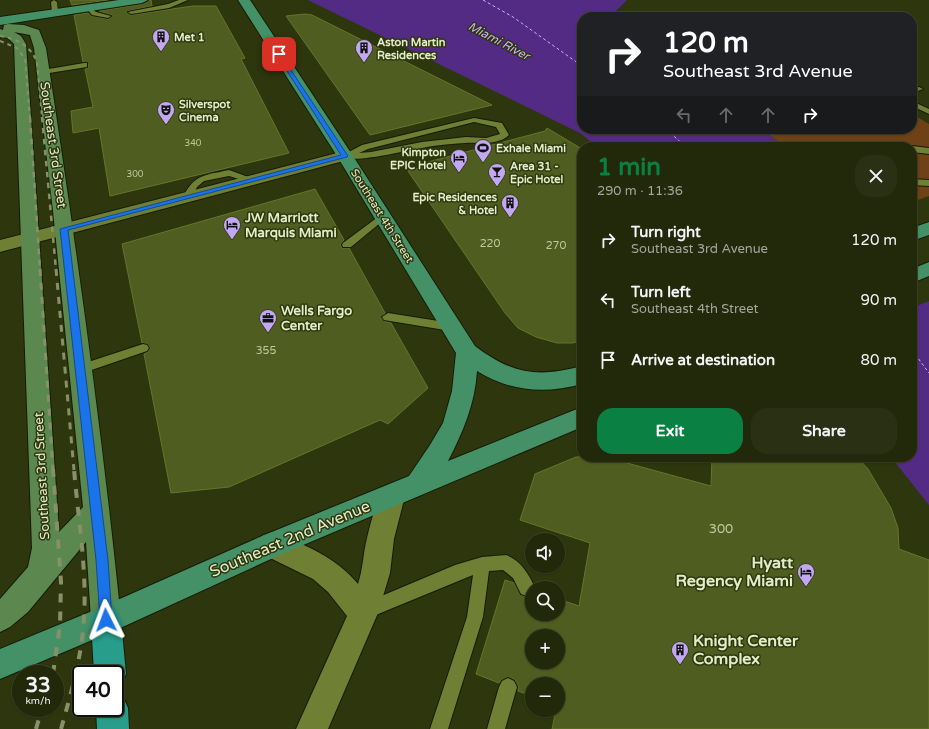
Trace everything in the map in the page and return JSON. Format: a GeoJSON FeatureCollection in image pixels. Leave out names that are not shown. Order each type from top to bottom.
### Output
{"type":"FeatureCollection","features":[{"type":"Feature","properties":{"kind":"highway"},"geometry":{"type":"LineString","coordinates":[[106,620],[109,665]]}},
{"type":"Feature","properties":{"kind":"highway"},"geometry":{"type":"LineString","coordinates":[[112,717],[113,729]]}},
{"type":"Feature","properties":{"kind":"main road"},"geometry":{"type":"LineString","coordinates":[[2,28],[63,17],[78,11],[104,8],[142,0]]}},
{"type":"Feature","properties":{"kind":"main road","name":"Southeast 4th Street"},"geometry":{"type":"LineString","coordinates":[[244,0],[345,156],[467,352]]}},
{"type":"Feature","properties":{"kind":"main road"},"geometry":{"type":"LineString","coordinates":[[2,28],[55,7],[78,11]]}},
{"type":"Feature","properties":{"kind":"main road"},"geometry":{"type":"LineString","coordinates":[[917,233],[929,228]]}},
{"type":"Feature","properties":{"kind":"main road"},"geometry":{"type":"LineString","coordinates":[[917,274],[929,269]]}},
{"type":"Feature","properties":{"kind":"main road"},"geometry":{"type":"LineString","coordinates":[[467,352],[480,364],[509,378],[548,384],[577,376]]}},
{"type":"Feature","properties":{"kind":"main road"},"geometry":{"type":"LineString","coordinates":[[418,485],[441,452],[458,416],[464,395],[467,352]]}},
{"type":"Feature","properties":{"kind":"main road","name":"Southeast 2nd Avenue"},"geometry":{"type":"LineString","coordinates":[[0,664],[106,620],[272,545],[577,419]]}},
{"type":"Feature","properties":{"kind":"street","name":"Southeast 3rd Street"},"geometry":{"type":"LineString","coordinates":[[2,28],[28,30],[37,35],[64,229],[97,511],[106,620]]}},
{"type":"Feature","properties":{"kind":"street","name":"Southeast 3rd Street"},"geometry":{"type":"LineString","coordinates":[[2,28],[18,39],[20,44],[46,548],[41,572]]}},
{"type":"Feature","properties":{"kind":"street"},"geometry":{"type":"LineString","coordinates":[[0,246],[345,156]]}},
{"type":"Feature","properties":{"kind":"street"},"geometry":{"type":"LineString","coordinates":[[312,729],[363,613],[376,573],[380,539],[392,496]]}},
{"type":"Feature","properties":{"kind":"street"},"geometry":{"type":"LineString","coordinates":[[0,618],[25,596],[41,572],[97,511]]}},
{"type":"Feature","properties":{"kind":"street"},"geometry":{"type":"LineString","coordinates":[[272,545],[323,569],[338,582],[363,613]]}},
{"type":"Feature","properties":{"kind":"lane"},"geometry":{"type":"LineString","coordinates":[[131,12],[169,6],[185,0]]}},
{"type":"Feature","properties":{"kind":"lane"},"geometry":{"type":"LineString","coordinates":[[43,72],[84,65]]}},
{"type":"Feature","properties":{"kind":"lane"},"geometry":{"type":"LineString","coordinates":[[917,106],[929,112]]}},
{"type":"Feature","properties":{"kind":"lane"},"geometry":{"type":"LineString","coordinates":[[474,120],[499,125],[505,135],[488,141],[466,140],[422,145],[371,155],[345,156],[365,147],[474,120]]}},
{"type":"Feature","properties":{"kind":"lane"},"geometry":{"type":"LineString","coordinates":[[917,149],[929,151]]}},
{"type":"Feature","properties":{"kind":"lane"},"geometry":{"type":"LineString","coordinates":[[917,182],[929,183]]}},
{"type":"Feature","properties":{"kind":"lane"},"geometry":{"type":"LineString","coordinates":[[347,245],[382,217]]}},
{"type":"Feature","properties":{"kind":"lane"},"geometry":{"type":"LineString","coordinates":[[388,317],[451,327]]}},
{"type":"Feature","properties":{"kind":"lane"},"geometry":{"type":"LineString","coordinates":[[80,369],[143,348]]}},
{"type":"Feature","properties":{"kind":"lane"},"geometry":{"type":"LineString","coordinates":[[363,613],[455,573],[482,564],[506,562],[518,573],[525,585]]}},
{"type":"Feature","properties":{"kind":"lane"},"geometry":{"type":"LineString","coordinates":[[439,729],[475,617],[482,564]]}},
{"type":"Feature","properties":{"kind":"lane"},"geometry":{"type":"LineString","coordinates":[[496,729],[508,687]]}},
{"type":"Feature","properties":{"kind":"shaded area"},"geometry":{"type":"Polygon","coordinates":[[[917,117],[929,124],[929,196],[917,200],[917,142],[779,142],[767,134],[917,134],[917,117]]]}},
{"type":"Feature","properties":{"kind":"water","name":"Miami River"},"geometry":{"type":"Polygon","coordinates":[[[308,0],[627,0],[615,12],[577,12],[577,132],[308,0]]]}},
{"type":"Feature","properties":{"kind":"water"},"geometry":{"type":"Polygon","coordinates":[[[581,134],[767,134],[779,142],[592,142],[581,134]]]}},
{"type":"Feature","properties":{"kind":"water"},"geometry":{"type":"Polygon","coordinates":[[[917,236],[929,246],[929,505],[895,462],[917,462],[917,236]]]}},
{"type":"Feature","properties":{"kind":"pier"},"geometry":{"type":"Polygon","coordinates":[[[917,234],[929,243],[929,301],[917,306],[917,234]]]}},
{"type":"Feature","properties":{"kind":"building"},"geometry":{"type":"Polygon","coordinates":[[[70,0],[108,0],[72,5],[70,0]]]}},
{"type":"Feature","properties":{"kind":"building"},"geometry":{"type":"Polygon","coordinates":[[[151,0],[152,6],[127,12],[131,15],[193,6],[216,6],[245,58],[241,59],[289,153],[110,196],[99,128],[73,133],[71,111],[93,107],[85,69],[88,68],[88,63],[83,62],[74,15],[88,13],[92,16],[109,19],[112,15],[99,11],[142,4],[151,0]]]}},
{"type":"Feature","properties":{"kind":"building","name":"Aston Martin Residences"},"geometry":{"type":"Polygon","coordinates":[[[305,14],[312,15],[492,105],[370,135],[286,16],[305,14]]]}},
{"type":"Feature","properties":{"kind":"building","name":"Epic Residences & Hotel"},"geometry":{"type":"Polygon","coordinates":[[[547,128],[577,146],[577,342],[573,343],[557,343],[536,337],[518,328],[505,313],[408,171],[431,165],[428,162],[545,131],[547,128]]]}},
{"type":"Feature","properties":{"kind":"building","name":"Wells Fargo Center"},"geometry":{"type":"Polygon","coordinates":[[[315,189],[344,240],[341,244],[342,248],[349,248],[385,313],[381,318],[384,321],[391,323],[428,388],[388,424],[380,420],[229,487],[171,493],[144,354],[148,352],[150,347],[147,344],[142,343],[122,244],[315,189]]]}},
{"type":"Feature","properties":{"kind":"building","name":"Hyatt Regency Miami"},"geometry":{"type":"Polygon","coordinates":[[[576,457],[577,462],[623,462],[711,486],[712,462],[862,462],[868,469],[891,508],[898,528],[899,549],[929,560],[929,729],[552,729],[555,717],[565,717],[565,677],[525,677],[525,694],[518,691],[518,686],[515,680],[509,677],[501,680],[499,683],[476,674],[505,580],[514,583],[521,595],[525,596],[525,621],[565,621],[565,601],[579,606],[590,543],[565,535],[565,533],[560,533],[520,520],[535,474],[576,457]]]}},
{"type":"Feature","properties":{"kind":"ferry route"},"geometry":{"type":"LineString","coordinates":[[483,0],[513,17],[577,62]]}},
{"type":"Feature","properties":{"kind":"ferry route"},"geometry":{"type":"LineString","coordinates":[[672,134],[680,142]]}},
{"type":"Feature","properties":{"kind":"ferry route"},"geometry":{"type":"LineString","coordinates":[[917,357],[929,373]]}},
{"type":"Feature","properties":{"kind":"railway"},"geometry":{"type":"LineString","coordinates":[[0,36],[17,41],[27,47],[34,56],[37,62],[42,118]]}},
{"type":"Feature","properties":{"kind":"railway"},"geometry":{"type":"LineString","coordinates":[[0,41],[17,48],[25,59],[30,118]]}},
{"type":"Feature","properties":{"kind":"railway"},"geometry":{"type":"LineString","coordinates":[[30,117],[40,270]]}},
{"type":"Feature","properties":{"kind":"railway"},"geometry":{"type":"LineString","coordinates":[[42,117],[56,270]]}},
{"type":"Feature","properties":{"kind":"railway"},"geometry":{"type":"LineString","coordinates":[[40,269],[53,470]]}},
{"type":"Feature","properties":{"kind":"railway"},"geometry":{"type":"LineString","coordinates":[[56,269],[74,470]]}},
{"type":"Feature","properties":{"kind":"railway"},"geometry":{"type":"LineString","coordinates":[[53,469],[61,582],[60,625],[54,665]]}},
{"type":"Feature","properties":{"kind":"railway"},"geometry":{"type":"LineString","coordinates":[[61,729],[81,646],[85,600],[74,469]]}},
{"type":"Feature","properties":{"kind":"railway"},"geometry":{"type":"LineString","coordinates":[[36,729],[39,717]]}},
{"type":"Feature","properties":{"kind":"place","name":"Met 1"},"geometry":{"type":"Point","coordinates":[161,52]}},
{"type":"Feature","properties":{"kind":"place","name":"Aston Martin Residences"},"geometry":{"type":"Point","coordinates":[364,63]}},
{"type":"Feature","properties":{"kind":"place","name":"Silverspot Cinema"},"geometry":{"type":"Point","coordinates":[166,125]}},
{"type":"Feature","properties":{"kind":"place","name":"Exhale Miami"},"geometry":{"type":"Point","coordinates":[483,163]}},
{"type":"Feature","properties":{"kind":"place","name":"Kimpton EPIC Hotel"},"geometry":{"type":"Point","coordinates":[459,173]}},
{"type":"Feature","properties":{"kind":"place","name":"Area 31 - Epic Hotel"},"geometry":{"type":"Point","coordinates":[497,187]}},
{"type":"Feature","properties":{"kind":"place","name":"Epic Residences & Hotel"},"geometry":{"type":"Point","coordinates":[510,218]}},
{"type":"Feature","properties":{"kind":"place","name":"JW Marriott Marquis Miami"},"geometry":{"type":"Point","coordinates":[232,240]}},
{"type":"Feature","properties":{"kind":"place","name":"Wells Fargo Center"},"geometry":{"type":"Point","coordinates":[268,333]}},
{"type":"Feature","properties":{"kind":"place","name":"Hyatt Regency Miami"},"geometry":{"type":"Point","coordinates":[806,587]}},
{"type":"Feature","properties":{"kind":"place","name":"Knight Center Complex"},"geometry":{"type":"Point","coordinates":[680,665]}},
{"type":"Feature","properties":{"kind":"route"},"geometry":{"type":"LineString","coordinates":[[106,620],[97,511],[64,229],[345,156],[279,54]]}}]}
